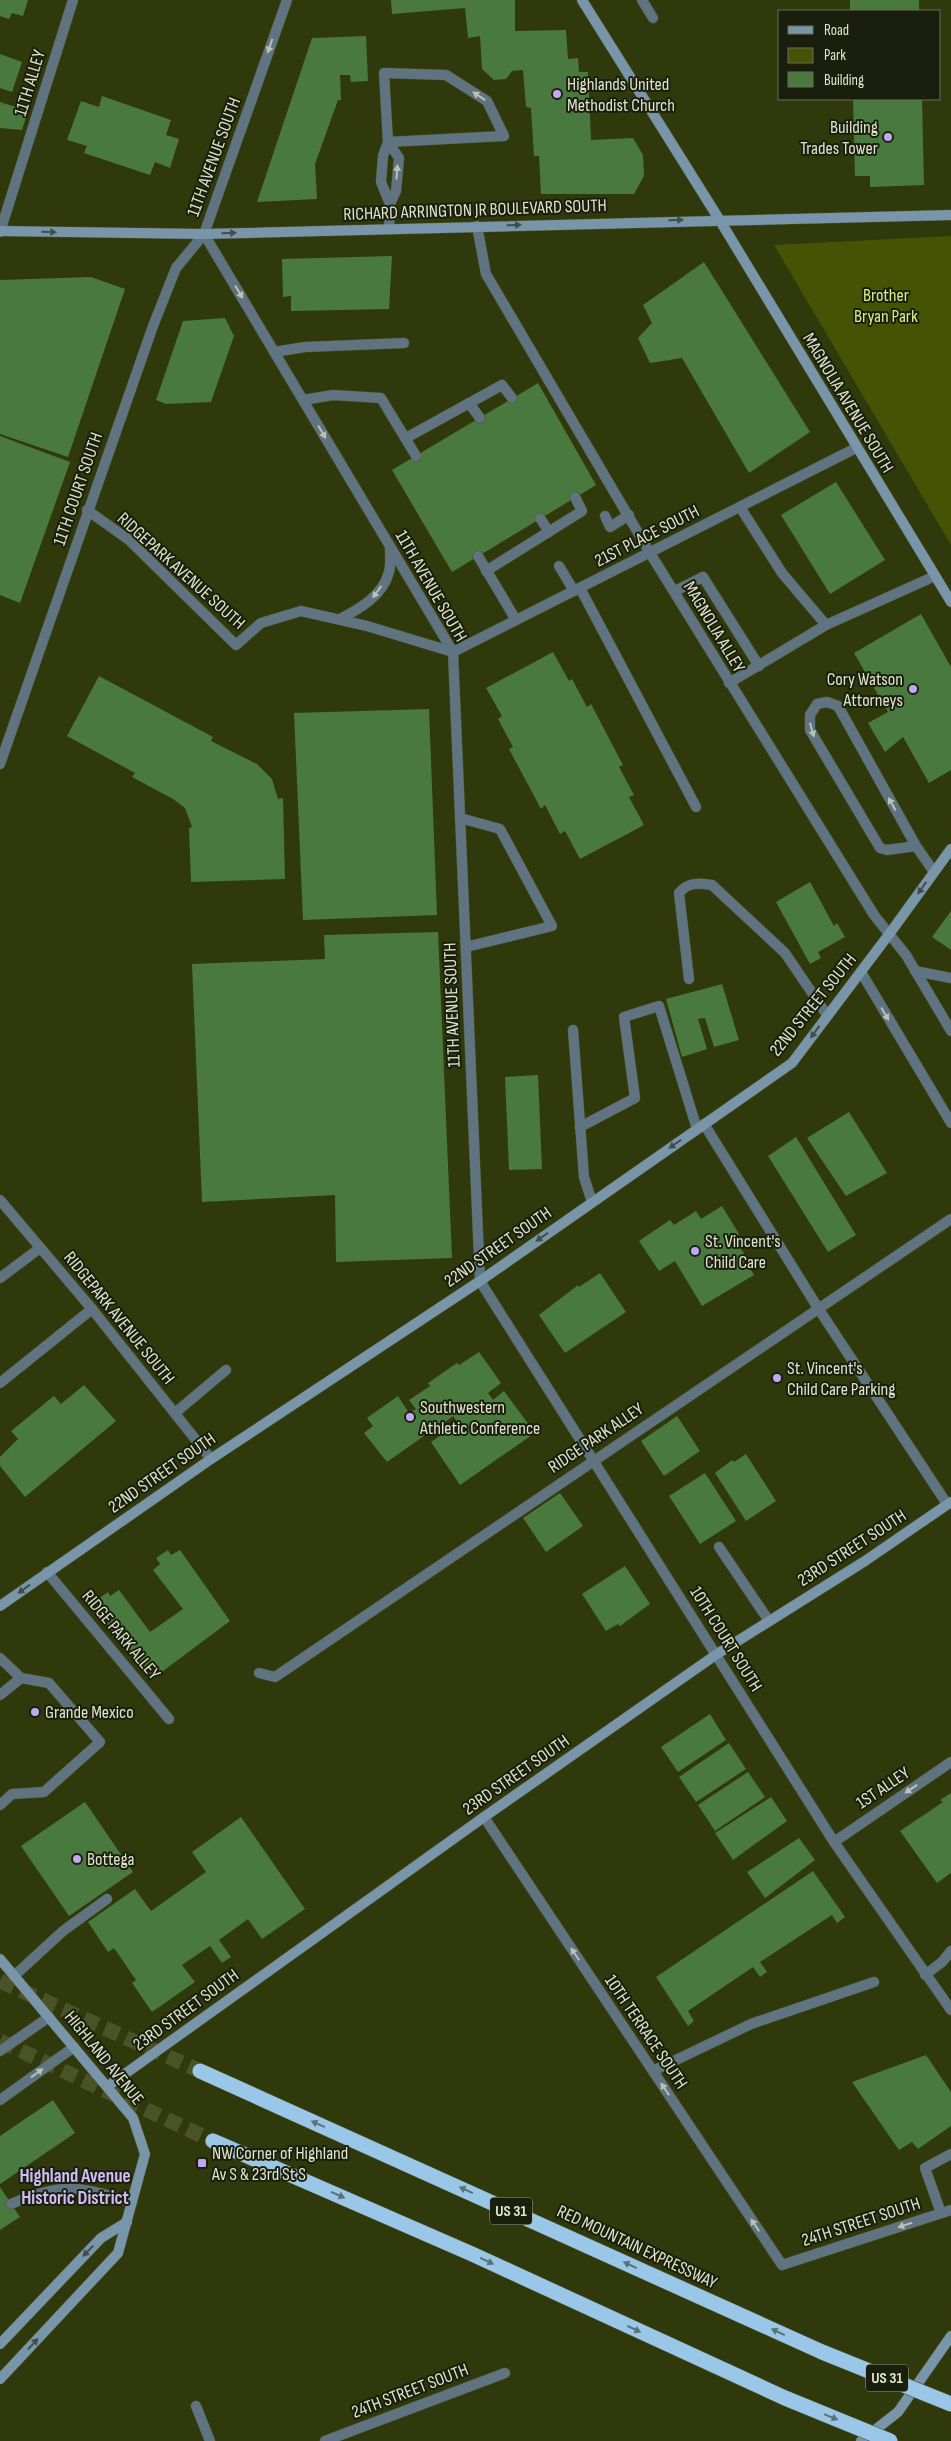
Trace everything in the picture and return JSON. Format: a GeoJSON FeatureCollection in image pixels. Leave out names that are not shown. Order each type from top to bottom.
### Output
{"type":"FeatureCollection","features":[{"type":"Feature","properties":{"kind":"highway","name":"RED MOUNTAIN EXPRESSWAY"},"geometry":{"type":"LineString","coordinates":[[200,2071],[822,2352],[951,2404]]}},
{"type":"Feature","properties":{"kind":"highway"},"geometry":{"type":"LineString","coordinates":[[213,2141],[472,2254],[785,2398],[890,2441]]}},
{"type":"Feature","properties":{"kind":"street","name":"11TH ALLEY"},"geometry":{"type":"LineString","coordinates":[[0,232],[73,0]]}},
{"type":"Feature","properties":{"kind":"street","name":"11TH AVENUE SOUTH"},"geometry":{"type":"LineString","coordinates":[[286,0],[204,234],[453,652],[480,1281]]}},
{"type":"Feature","properties":{"kind":"street","name":"MAGNOLIA AVENUE SOUTH"},"geometry":{"type":"LineString","coordinates":[[582,0],[719,219],[951,602]]}},
{"type":"Feature","properties":{"kind":"street"},"geometry":{"type":"LineString","coordinates":[[642,0],[653,18]]}},
{"type":"Feature","properties":{"kind":"street"},"geometry":{"type":"LineString","coordinates":[[388,142],[504,136],[488,101],[446,75],[384,73],[388,142],[383,156],[382,182],[390,204],[389,228]]}},
{"type":"Feature","properties":{"kind":"street"},"geometry":{"type":"LineString","coordinates":[[388,142],[398,158],[396,191],[390,204]]}},
{"type":"Feature","properties":{"kind":"street","name":"RICHARD ARRINGTON JR BOULEVARD SOUTH"},"geometry":{"type":"LineString","coordinates":[[0,232],[204,234],[719,219],[951,215]]}},
{"type":"Feature","properties":{"kind":"street","name":"MAGNOLIA ALLEY"},"geometry":{"type":"LineString","coordinates":[[477,226],[486,274],[628,516],[729,683],[874,915],[890,933],[951,1031]]}},
{"type":"Feature","properties":{"kind":"street","name":"11TH COURT SOUTH"},"geometry":{"type":"LineString","coordinates":[[0,764],[87,510],[176,268],[204,234]]}},
{"type":"Feature","properties":{"kind":"street"},"geometry":{"type":"LineString","coordinates":[[274,352],[305,347],[404,343]]}},
{"type":"Feature","properties":{"kind":"street"},"geometry":{"type":"LineString","coordinates":[[406,438],[502,385],[512,398]]}},
{"type":"Feature","properties":{"kind":"street"},"geometry":{"type":"LineString","coordinates":[[302,400],[333,395],[381,398],[416,456]]}},
{"type":"Feature","properties":{"kind":"street"},"geometry":{"type":"LineString","coordinates":[[469,403],[480,418]]}},
{"type":"Feature","properties":{"kind":"street","name":"21ST PLACE SOUTH"},"geometry":{"type":"LineString","coordinates":[[453,652],[856,448]]}},
{"type":"Feature","properties":{"kind":"street"},"geometry":{"type":"LineString","coordinates":[[486,571],[582,511],[575,497]]}},
{"type":"Feature","properties":{"kind":"street"},"geometry":{"type":"LineString","coordinates":[[740,507],[782,573],[826,625]]}},
{"type":"Feature","properties":{"kind":"street","name":"RIDGEPARK AVENUE SOUTH"},"geometry":{"type":"LineString","coordinates":[[87,510],[129,540],[236,645],[262,623],[301,611],[340,619],[453,652]]}},
{"type":"Feature","properties":{"kind":"street"},"geometry":{"type":"LineString","coordinates":[[605,516],[610,527],[628,516]]}},
{"type":"Feature","properties":{"kind":"street"},"geometry":{"type":"LineString","coordinates":[[540,518],[549,532]]}},
{"type":"Feature","properties":{"kind":"street"},"geometry":{"type":"LineString","coordinates":[[340,619],[362,607],[375,596],[389,573],[390,548]]}},
{"type":"Feature","properties":{"kind":"street"},"geometry":{"type":"LineString","coordinates":[[478,556],[516,620]]}},
{"type":"Feature","properties":{"kind":"street"},"geometry":{"type":"LineString","coordinates":[[559,566],[577,590],[696,807]]}},
{"type":"Feature","properties":{"kind":"street"},"geometry":{"type":"LineString","coordinates":[[729,683],[826,625],[935,576]]}},
{"type":"Feature","properties":{"kind":"street"},"geometry":{"type":"LineString","coordinates":[[675,591],[703,577],[759,666]]}},
{"type":"Feature","properties":{"kind":"street"},"geometry":{"type":"LineString","coordinates":[[916,846],[887,850],[880,848],[810,730],[810,714],[817,704],[827,702],[838,706],[916,846],[934,872]]}},
{"type":"Feature","properties":{"kind":"street"},"geometry":{"type":"LineString","coordinates":[[460,818],[500,829],[552,926],[466,947]]}},
{"type":"Feature","properties":{"kind":"street","name":"22ND STREET SOUTH"},"geometry":{"type":"LineString","coordinates":[[0,1606],[211,1459],[480,1281],[792,1063],[951,848]]}},
{"type":"Feature","properties":{"kind":"street"},"geometry":{"type":"LineString","coordinates":[[689,979],[679,893],[685,886],[698,883],[712,885],[785,953],[827,1015]]}},
{"type":"Feature","properties":{"kind":"street"},"geometry":{"type":"LineString","coordinates":[[915,971],[951,978]]}},
{"type":"Feature","properties":{"kind":"street"},"geometry":{"type":"LineString","coordinates":[[861,972],[951,1123]]}},
{"type":"Feature","properties":{"kind":"street"},"geometry":{"type":"LineString","coordinates":[[580,1127],[635,1098],[624,1017],[658,1006],[701,1126],[818,1308],[949,1503]]}},
{"type":"Feature","properties":{"kind":"street"},"geometry":{"type":"LineString","coordinates":[[573,1030],[584,1178],[592,1202]]}},
{"type":"Feature","properties":{"kind":"street","name":"RIDGEPARK AVENUE SOUTH"},"geometry":{"type":"LineString","coordinates":[[0,1200],[92,1309],[211,1459]]}},
{"type":"Feature","properties":{"kind":"street","name":"RIDGE PARK ALLEY"},"geometry":{"type":"LineString","coordinates":[[259,1673],[275,1677],[951,1219]]}},
{"type":"Feature","properties":{"kind":"street"},"geometry":{"type":"LineString","coordinates":[[0,1278],[40,1248]]}},
{"type":"Feature","properties":{"kind":"street","name":"10TH COURT SOUTH"},"geometry":{"type":"LineString","coordinates":[[480,1281],[834,1842],[951,2010]]}},
{"type":"Feature","properties":{"kind":"street"},"geometry":{"type":"LineString","coordinates":[[0,1383],[92,1309]]}},
{"type":"Feature","properties":{"kind":"street"},"geometry":{"type":"LineString","coordinates":[[174,1413],[226,1370]]}},
{"type":"Feature","properties":{"kind":"street","name":"23RD STREET SOUTH"},"geometry":{"type":"LineString","coordinates":[[108,2086],[484,1816],[716,1654],[865,1561],[949,1503]]}},
{"type":"Feature","properties":{"kind":"street"},"geometry":{"type":"LineString","coordinates":[[719,1547],[769,1621]]}},
{"type":"Feature","properties":{"kind":"street","name":"RIDGE PARK ALLEY"},"geometry":{"type":"LineString","coordinates":[[47,1572],[169,1719]]}},
{"type":"Feature","properties":{"kind":"street"},"geometry":{"type":"LineString","coordinates":[[0,1658],[21,1678],[49,1683],[100,1742],[44,1792],[12,1794],[0,1805]]}},
{"type":"Feature","properties":{"kind":"street"},"geometry":{"type":"LineString","coordinates":[[0,1695],[21,1678]]}},
{"type":"Feature","properties":{"kind":"street","name":"1ST ALLEY"},"geometry":{"type":"LineString","coordinates":[[834,1842],[951,1762]]}},
{"type":"Feature","properties":{"kind":"street","name":"10TH TERRACE SOUTH"},"geometry":{"type":"LineString","coordinates":[[484,1816],[782,2265]]}},
{"type":"Feature","properties":{"kind":"street"},"geometry":{"type":"LineString","coordinates":[[14,1976],[63,1932],[107,1899]]}},
{"type":"Feature","properties":{"kind":"street"},"geometry":{"type":"LineString","coordinates":[[925,1975],[942,1962],[951,1951]]}},
{"type":"Feature","properties":{"kind":"street","name":"HIGHLAND AVENUE"},"geometry":{"type":"LineString","coordinates":[[0,1959],[133,2118],[145,2154],[118,2253],[0,2379]]}},
{"type":"Feature","properties":{"kind":"street"},"geometry":{"type":"LineString","coordinates":[[653,2072],[751,2024],[874,1982]]}},
{"type":"Feature","properties":{"kind":"street"},"geometry":{"type":"LineString","coordinates":[[0,2051],[48,2017]]}},
{"type":"Feature","properties":{"kind":"street"},"geometry":{"type":"LineString","coordinates":[[0,2100],[74,2046]]}},
{"type":"Feature","properties":{"kind":"street"},"geometry":{"type":"LineString","coordinates":[[946,2212],[925,2168],[951,2154]]}},
{"type":"Feature","properties":{"kind":"street"},"geometry":{"type":"LineString","coordinates":[[11,2204],[57,2188],[76,2187],[132,2202]]}},
{"type":"Feature","properties":{"kind":"street","name":"24TH STREET SOUTH"},"geometry":{"type":"LineString","coordinates":[[782,2265],[946,2212]]}},
{"type":"Feature","properties":{"kind":"street"},"geometry":{"type":"LineString","coordinates":[[0,2344],[101,2238],[127,2222]]}},
{"type":"Feature","properties":{"kind":"street"},"geometry":{"type":"LineString","coordinates":[[861,2441],[898,2412],[951,2336]]}},
{"type":"Feature","properties":{"kind":"street","name":"24TH STREET SOUTH"},"geometry":{"type":"LineString","coordinates":[[325,2441],[506,2373]]}},
{"type":"Feature","properties":{"kind":"street"},"geometry":{"type":"LineString","coordinates":[[196,2406],[210,2441]]}},
{"type":"Feature","properties":{"kind":"green space","name":"Brother Bryan Park"},"geometry":{"type":"Polygon","coordinates":[[[951,236],[951,545],[774,245],[951,236]]]}},
{"type":"Feature","properties":{"kind":"building"},"geometry":{"type":"Polygon","coordinates":[[[0,0],[28,0],[23,16],[12,13],[9,19],[0,16],[0,0]]]}},
{"type":"Feature","properties":{"kind":"building","name":"Highlands United Methodist Church"},"geometry":{"type":"Polygon","coordinates":[[[391,0],[515,0],[515,31],[566,30],[568,59],[578,58],[579,72],[588,72],[591,140],[633,138],[643,155],[644,176],[634,194],[541,194],[539,156],[534,156],[531,108],[526,107],[523,70],[512,71],[506,79],[494,80],[482,69],[480,36],[468,38],[465,8],[392,14],[391,0]]]}},
{"type":"Feature","properties":{"kind":"building"},"geometry":{"type":"Polygon","coordinates":[[[850,0],[919,0],[919,10],[850,10],[850,0]]]}},
{"type":"Feature","properties":{"kind":"building"},"geometry":{"type":"Polygon","coordinates":[[[366,36],[368,81],[351,82],[350,75],[340,75],[341,100],[338,100],[315,164],[317,199],[257,202],[312,38],[366,36]]]}},
{"type":"Feature","properties":{"kind":"building"},"geometry":{"type":"Polygon","coordinates":[[[0,54],[22,62],[12,92],[0,88],[0,54]]]}},
{"type":"Feature","properties":{"kind":"building"},"geometry":{"type":"Polygon","coordinates":[[[102,96],[171,120],[166,135],[179,139],[170,168],[155,162],[150,175],[84,153],[87,146],[67,140],[81,101],[99,107],[102,96]]]}},
{"type":"Feature","properties":{"kind":"building","name":"Building Trades Tower"},"geometry":{"type":"Polygon","coordinates":[[[853,100],[922,100],[924,185],[870,187],[870,176],[855,176],[853,100]]]}},
{"type":"Feature","properties":{"kind":"building"},"geometry":{"type":"Polygon","coordinates":[[[0,102],[28,111],[22,130],[0,128],[0,102]]]}},
{"type":"Feature","properties":{"kind":"building"},"geometry":{"type":"Polygon","coordinates":[[[392,256],[389,309],[291,311],[291,296],[283,297],[282,259],[392,256]]]}},
{"type":"Feature","properties":{"kind":"building"},"geometry":{"type":"Polygon","coordinates":[[[704,262],[810,432],[749,473],[682,358],[650,363],[638,338],[652,323],[643,305],[704,262]]]}},
{"type":"Feature","properties":{"kind":"building"},"geometry":{"type":"Polygon","coordinates":[[[91,277],[125,289],[68,457],[0,434],[0,280],[91,277]]]}},
{"type":"Feature","properties":{"kind":"building"},"geometry":{"type":"Polygon","coordinates":[[[225,318],[234,336],[211,402],[166,404],[156,400],[183,321],[225,318]]]}},
{"type":"Feature","properties":{"kind":"building"},"geometry":{"type":"Polygon","coordinates":[[[538,383],[596,485],[452,572],[392,470],[538,383]]]}},
{"type":"Feature","properties":{"kind":"building"},"geometry":{"type":"Polygon","coordinates":[[[0,436],[70,462],[20,603],[0,595],[0,436]]]}},
{"type":"Feature","properties":{"kind":"building"},"geometry":{"type":"Polygon","coordinates":[[[836,482],[885,560],[830,594],[781,515],[836,482]]]}},
{"type":"Feature","properties":{"kind":"building","name":"Cory Watson Attorneys"},"geometry":{"type":"Polygon","coordinates":[[[921,614],[951,667],[951,770],[929,783],[903,737],[885,752],[868,723],[888,712],[854,653],[921,614]]]}},
{"type":"Feature","properties":{"kind":"building"},"geometry":{"type":"Polygon","coordinates":[[[553,652],[569,681],[572,679],[587,707],[591,704],[623,765],[619,767],[634,795],[629,797],[644,825],[580,859],[565,831],[560,834],[545,805],[541,809],[509,749],[513,747],[498,719],[502,716],[486,688],[553,652]]]}},
{"type":"Feature","properties":{"kind":"building"},"geometry":{"type":"Polygon","coordinates":[[[99,676],[213,737],[211,741],[257,764],[272,779],[278,799],[283,798],[285,879],[191,882],[189,828],[192,827],[185,808],[173,799],[132,777],[135,773],[67,736],[99,676]]]}},
{"type":"Feature","properties":{"kind":"building"},"geometry":{"type":"Polygon","coordinates":[[[429,709],[437,915],[303,920],[294,713],[429,709]]]}},
{"type":"Feature","properties":{"kind":"building"},"geometry":{"type":"Polygon","coordinates":[[[810,882],[834,926],[837,923],[845,937],[818,952],[821,958],[810,964],[776,902],[810,882]]]}},
{"type":"Feature","properties":{"kind":"building"},"geometry":{"type":"Polygon","coordinates":[[[951,911],[951,950],[932,937],[951,911]]]}},
{"type":"Feature","properties":{"kind":"building"},"geometry":{"type":"Polygon","coordinates":[[[438,932],[452,1258],[336,1262],[335,1195],[202,1202],[192,964],[325,959],[324,935],[438,932]]]}},
{"type":"Feature","properties":{"kind":"building"},"geometry":{"type":"Polygon","coordinates":[[[722,984],[739,1040],[714,1047],[705,1018],[698,1019],[707,1049],[682,1057],[666,999],[722,984]]]}},
{"type":"Feature","properties":{"kind":"building"},"geometry":{"type":"Polygon","coordinates":[[[538,1075],[542,1169],[509,1170],[505,1077],[538,1075]]]}},
{"type":"Feature","properties":{"kind":"building"},"geometry":{"type":"Polygon","coordinates":[[[849,1112],[887,1173],[846,1196],[807,1138],[849,1112]]]}},
{"type":"Feature","properties":{"kind":"building"},"geometry":{"type":"Polygon","coordinates":[[[796,1137],[856,1235],[828,1252],[768,1156],[796,1137]]]}},
{"type":"Feature","properties":{"kind":"building","name":"St. Vincent's Child Care"},"geometry":{"type":"Polygon","coordinates":[[[722,1206],[739,1234],[734,1238],[751,1264],[748,1265],[754,1275],[702,1306],[675,1261],[659,1271],[639,1241],[670,1220],[674,1225],[696,1211],[701,1219],[722,1206]]]}},
{"type":"Feature","properties":{"kind":"building"},"geometry":{"type":"Polygon","coordinates":[[[600,1273],[626,1312],[565,1353],[539,1315],[578,1285],[579,1287],[600,1273]]]}},
{"type":"Feature","properties":{"kind":"building","name":"Southwestern Athletic Conference"},"geometry":{"type":"Polygon","coordinates":[[[479,1352],[501,1383],[488,1393],[493,1400],[504,1391],[535,1433],[460,1485],[431,1442],[458,1423],[453,1416],[432,1432],[430,1429],[422,1434],[424,1436],[387,1462],[364,1433],[373,1426],[367,1418],[398,1396],[409,1413],[416,1409],[409,1400],[430,1386],[428,1383],[457,1363],[459,1365],[479,1352]]]}},
{"type":"Feature","properties":{"kind":"building"},"geometry":{"type":"Polygon","coordinates":[[[84,1385],[116,1421],[25,1497],[0,1466],[0,1457],[18,1439],[11,1431],[54,1396],[61,1404],[84,1385]]]}},
{"type":"Feature","properties":{"kind":"building"},"geometry":{"type":"Polygon","coordinates":[[[677,1416],[700,1451],[664,1476],[641,1441],[677,1416]]]}},
{"type":"Feature","properties":{"kind":"building"},"geometry":{"type":"Polygon","coordinates":[[[746,1454],[776,1501],[746,1521],[715,1473],[732,1460],[734,1462],[746,1454]]]}},
{"type":"Feature","properties":{"kind":"building"},"geometry":{"type":"Polygon","coordinates":[[[705,1473],[736,1521],[700,1544],[669,1496],[705,1473]]]}},
{"type":"Feature","properties":{"kind":"building"},"geometry":{"type":"Polygon","coordinates":[[[560,1493],[583,1526],[546,1552],[523,1518],[560,1493]]]}},
{"type":"Feature","properties":{"kind":"building"},"geometry":{"type":"Polygon","coordinates":[[[168,1550],[171,1555],[180,1550],[230,1621],[151,1680],[94,1608],[100,1603],[97,1600],[108,1592],[110,1596],[119,1590],[150,1632],[183,1609],[153,1570],[160,1564],[156,1558],[168,1550]]]}},
{"type":"Feature","properties":{"kind":"building"},"geometry":{"type":"Polygon","coordinates":[[[625,1566],[650,1604],[620,1626],[618,1624],[606,1631],[582,1594],[625,1566]]]}},
{"type":"Feature","properties":{"kind":"building"},"geometry":{"type":"Polygon","coordinates":[[[710,1714],[726,1740],[678,1772],[661,1747],[710,1714]]]}},
{"type":"Feature","properties":{"kind":"building"},"geometry":{"type":"Polygon","coordinates":[[[729,1743],[746,1769],[696,1802],[679,1777],[729,1743]]]}},
{"type":"Feature","properties":{"kind":"building"},"geometry":{"type":"Polygon","coordinates":[[[748,1772],[765,1797],[715,1831],[698,1805],[748,1772]]]}},
{"type":"Feature","properties":{"kind":"building"},"geometry":{"type":"Polygon","coordinates":[[[951,1793],[951,1873],[937,1883],[900,1831],[943,1802],[940,1800],[951,1793]]]}},
{"type":"Feature","properties":{"kind":"building"},"geometry":{"type":"Polygon","coordinates":[[[771,1797],[787,1821],[733,1860],[715,1833],[771,1797]]]}},
{"type":"Feature","properties":{"kind":"building","name":"Bottega"},"geometry":{"type":"Polygon","coordinates":[[[85,1802],[133,1872],[69,1916],[21,1846],[85,1802]]]}},
{"type":"Feature","properties":{"kind":"building"},"geometry":{"type":"Polygon","coordinates":[[[241,1817],[305,1909],[262,1939],[248,1919],[219,1940],[231,1957],[222,1963],[210,1946],[182,1965],[195,1982],[152,2012],[132,1983],[136,1980],[114,1948],[108,1952],[88,1922],[135,1889],[151,1911],[206,1872],[192,1852],[241,1817]]]}},
{"type":"Feature","properties":{"kind":"building"},"geometry":{"type":"Polygon","coordinates":[[[799,1838],[815,1860],[765,1898],[747,1872],[799,1838]]]}},
{"type":"Feature","properties":{"kind":"building"},"geometry":{"type":"Polygon","coordinates":[[[813,1871],[845,1917],[837,1923],[832,1915],[760,1962],[767,1972],[760,1977],[753,1967],[688,2011],[694,2021],[688,2026],[656,1977],[813,1871]]]}},
{"type":"Feature","properties":{"kind":"building"},"geometry":{"type":"Polygon","coordinates":[[[926,2055],[951,2092],[951,2126],[918,2149],[912,2142],[899,2150],[852,2082],[926,2055]]]}},
{"type":"Feature","properties":{"kind":"building"},"geometry":{"type":"Polygon","coordinates":[[[53,2100],[75,2133],[0,2184],[0,2136],[53,2100]]]}},
{"type":"Feature","properties":{"kind":"building"},"geometry":{"type":"Polygon","coordinates":[[[0,2187],[20,2217],[0,2230],[0,2187]]]}},
{"type":"Feature","properties":{"kind":"tunnel"},"geometry":{"type":"LineString","coordinates":[[0,1981],[200,2071]]}},
{"type":"Feature","properties":{"kind":"tunnel"},"geometry":{"type":"LineString","coordinates":[[0,2041],[213,2141]]}},
{"type":"Feature","properties":{"kind":"place","name":"Highlands United Methodist Church"},"geometry":{"type":"Point","coordinates":[557,94]}},
{"type":"Feature","properties":{"kind":"place","name":"Building Trades Tower"},"geometry":{"type":"Point","coordinates":[888,137]}},
{"type":"Feature","properties":{"kind":"place","name":"Cory Watson Attorneys"},"geometry":{"type":"Point","coordinates":[913,689]}},
{"type":"Feature","properties":{"kind":"place","name":"St. Vincent's Child Care"},"geometry":{"type":"Point","coordinates":[695,1251]}},
{"type":"Feature","properties":{"kind":"place","name":"St. Vincent's Child Care Parking"},"geometry":{"type":"Point","coordinates":[777,1378]}},
{"type":"Feature","properties":{"kind":"place","name":"Southwestern Athletic Conference"},"geometry":{"type":"Point","coordinates":[410,1417]}},
{"type":"Feature","properties":{"kind":"place","name":"Grande Mexico"},"geometry":{"type":"Point","coordinates":[35,1712]}},
{"type":"Feature","properties":{"kind":"place","name":"Bottega"},"geometry":{"type":"Point","coordinates":[77,1859]}},
{"type":"Feature","properties":{"kind":"place","name":"NW Corner of Highland Av S & 23rd St S"},"geometry":{"type":"Point","coordinates":[202,2163]}},
{"type":"Feature","properties":{"kind":"district","name":"Highland Avenue Historic District"},"geometry":{"type":"Point","coordinates":[75,2187]}}]}
